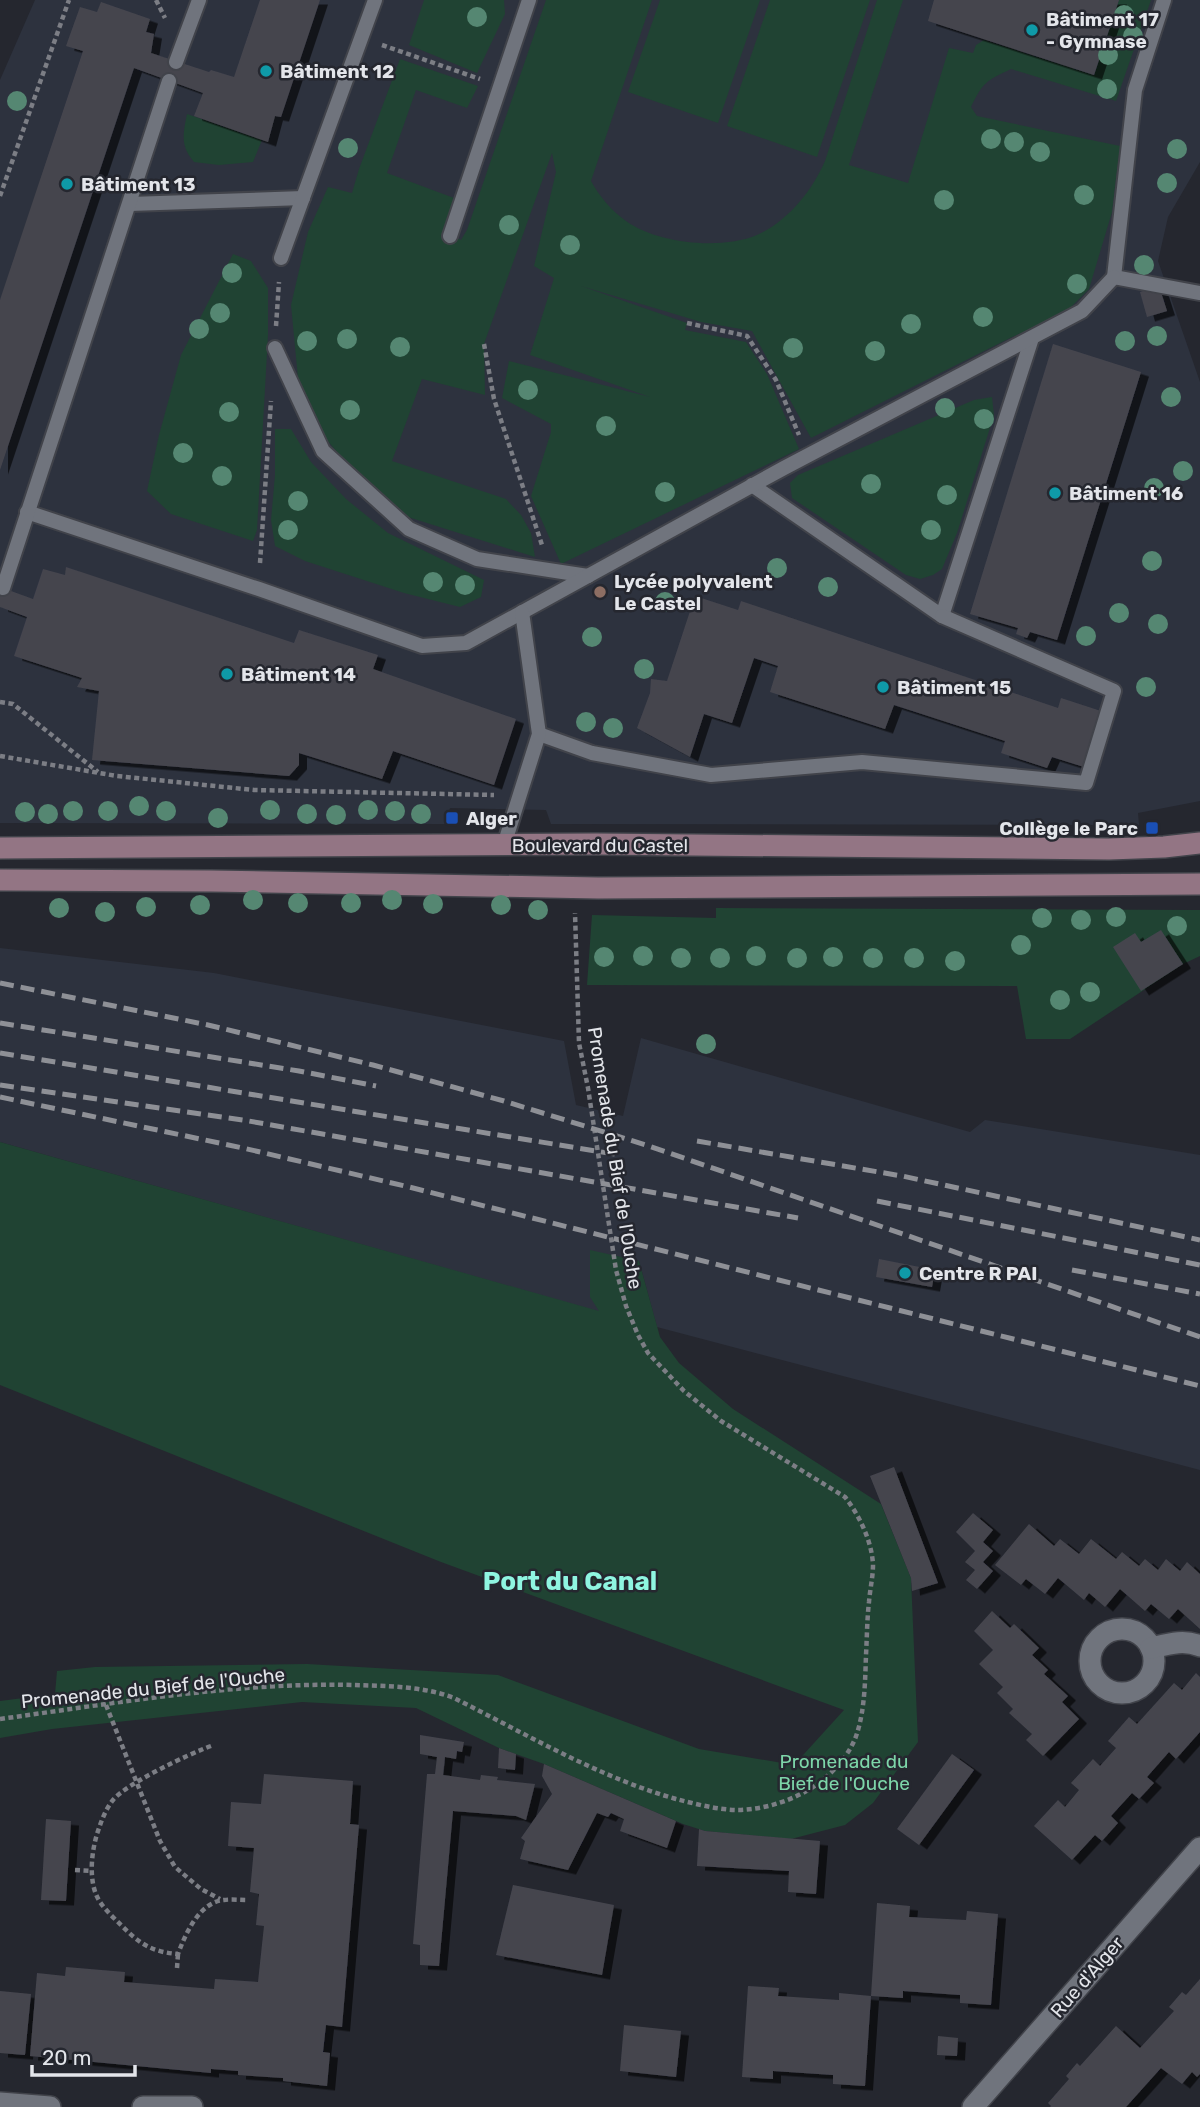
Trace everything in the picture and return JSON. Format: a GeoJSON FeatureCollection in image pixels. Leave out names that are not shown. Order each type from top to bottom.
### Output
{"type":"FeatureCollection","features":[{"type":"Feature","properties":{"kind":"main road","name":"Boulevard du Castel"},"geometry":{"type":"LineString","coordinates":[[0,848],[504,845],[1109,849],[1200,843]]}},
{"type":"Feature","properties":{"kind":"main road"},"geometry":{"type":"LineString","coordinates":[[1149,883],[1200,874]]}},
{"type":"Feature","properties":{"kind":"main road"},"geometry":{"type":"LineString","coordinates":[[0,880],[598,888],[1200,884]]}},
{"type":"Feature","properties":{"kind":"street"},"geometry":{"type":"LineString","coordinates":[[1151,1648],[1180,1642],[1192,1642],[1200,1646]]}},
{"type":"Feature","properties":{"kind":"street","name":"Rue d'Alger"},"geometry":{"type":"LineString","coordinates":[[973,2107],[1200,1848]]}},
{"type":"Feature","properties":{"kind":"street"},"geometry":{"type":"LineString","coordinates":[[0,2103],[50,2107]]}},
{"type":"Feature","properties":{"kind":"street"},"geometry":{"type":"LineString","coordinates":[[143,2107],[192,2107]]}},
{"type":"Feature","properties":{"kind":"lane"},"geometry":{"type":"LineString","coordinates":[[176,62],[199,0]]}},
{"type":"Feature","properties":{"kind":"lane"},"geometry":{"type":"LineString","coordinates":[[281,258],[375,0]]}},
{"type":"Feature","properties":{"kind":"lane"},"geometry":{"type":"LineString","coordinates":[[450,236],[529,0]]}},
{"type":"Feature","properties":{"kind":"lane"},"geometry":{"type":"LineString","coordinates":[[27,512],[422,646],[466,643],[752,485],[1082,311],[1114,277],[1135,90],[1164,0]]}},
{"type":"Feature","properties":{"kind":"lane"},"geometry":{"type":"LineString","coordinates":[[3,588],[169,81]]}},
{"type":"Feature","properties":{"kind":"lane"},"geometry":{"type":"LineString","coordinates":[[130,204],[303,198]]}},
{"type":"Feature","properties":{"kind":"lane"},"geometry":{"type":"LineString","coordinates":[[1114,277],[1200,293]]}},
{"type":"Feature","properties":{"kind":"lane"},"geometry":{"type":"LineString","coordinates":[[942,616],[1032,338]]}},
{"type":"Feature","properties":{"kind":"lane"},"geometry":{"type":"LineString","coordinates":[[275,348],[323,451],[409,529],[477,559],[587,576]]}},
{"type":"Feature","properties":{"kind":"lane"},"geometry":{"type":"LineString","coordinates":[[538,734],[592,753],[711,775],[862,762],[1086,783],[1114,691],[942,616],[752,485]]}},
{"type":"Feature","properties":{"kind":"lane"},"geometry":{"type":"LineString","coordinates":[[504,845],[538,734],[522,612]]}},
{"type":"Feature","properties":{"kind":"path"},"geometry":{"type":"LineString","coordinates":[[0,196],[69,0]]}},
{"type":"Feature","properties":{"kind":"path"},"geometry":{"type":"LineString","coordinates":[[362,38],[500,86]]}},
{"type":"Feature","properties":{"kind":"path"},"geometry":{"type":"LineString","coordinates":[[259,589],[281,258]]}},
{"type":"Feature","properties":{"kind":"path"},"geometry":{"type":"LineString","coordinates":[[687,323],[747,336],[776,380],[808,455]]}},
{"type":"Feature","properties":{"kind":"path"},"geometry":{"type":"LineString","coordinates":[[484,344],[494,400],[550,570]]}},
{"type":"Feature","properties":{"kind":"path"},"geometry":{"type":"LineString","coordinates":[[0,702],[13,704],[99,773]]}},
{"type":"Feature","properties":{"kind":"path"},"geometry":{"type":"LineString","coordinates":[[0,755],[99,773],[254,790],[519,796]]}},
{"type":"Feature","properties":{"kind":"path","name":"Promenade du Bief de l'Ouche"},"geometry":{"type":"LineString","coordinates":[[0,1719],[223,1690],[368,1685],[436,1692],[454,1698],[603,1772],[645,1789],[695,1804],[739,1810],[793,1798],[817,1785],[846,1756],[856,1736],[863,1706],[873,1567],[866,1535],[855,1510],[845,1497],[721,1421],[675,1382],[648,1353],[638,1335],[626,1306],[616,1269],[579,1043],[575,910]]}},
{"type":"Feature","properties":{"kind":"path"},"geometry":{"type":"LineString","coordinates":[[106,1705],[160,1841],[175,1867],[201,1889],[220,1900],[247,1900]]}},
{"type":"Feature","properties":{"kind":"path"},"geometry":{"type":"LineString","coordinates":[[178,1955],[159,1953],[144,1945],[99,1901],[92,1871],[93,1846],[102,1819],[120,1793],[211,1745]]}},
{"type":"Feature","properties":{"kind":"path"},"geometry":{"type":"LineString","coordinates":[[75,1870],[92,1871]]}},
{"type":"Feature","properties":{"kind":"path"},"geometry":{"type":"LineString","coordinates":[[177,1968],[178,1955],[192,1922],[205,1909],[220,1900]]}},
{"type":"Feature","properties":{"kind":"shaded area","name":"Lycée polyvalent Le Castel"},"geometry":{"type":"Polygon","coordinates":[[[35,0],[1200,0],[1200,162],[1168,217],[1158,261],[1200,382],[1200,801],[1138,813],[1139,825],[551,824],[546,810],[450,808],[445,824],[0,823],[0,80],[35,0]]]}},
{"type":"Feature","properties":{"kind":"shaded area"},"geometry":{"type":"Polygon","coordinates":[[[0,948],[214,973],[564,1041],[576,1105],[623,1116],[641,1038],[970,1132],[985,1120],[1200,1155],[1200,1470],[657,1327],[639,1261],[590,1251],[600,1312],[0,1142],[0,948]]]}},
{"type":"Feature","properties":{"kind":"green space"},"geometry":{"type":"Polygon","coordinates":[[[424,0],[504,0],[505,14],[477,73],[409,45],[424,0]]]}},
{"type":"Feature","properties":{"kind":"green space"},"geometry":{"type":"Polygon","coordinates":[[[546,0],[652,0],[591,181],[611,208],[639,229],[672,239],[708,243],[742,240],[757,235],[779,222],[806,194],[825,161],[877,0],[903,0],[849,165],[908,183],[949,48],[973,53],[976,45],[984,40],[1094,75],[1119,0],[1151,0],[1116,101],[1011,69],[986,83],[971,107],[977,116],[1120,146],[1112,212],[1089,289],[1064,314],[1010,338],[811,438],[752,331],[701,322],[581,286],[687,323],[685,330],[746,342],[767,374],[799,449],[561,564],[531,496],[551,432],[551,424],[502,398],[509,361],[650,397],[530,355],[554,278],[534,266],[556,172],[552,153],[484,344],[485,395],[422,379],[392,461],[506,499],[521,515],[531,533],[535,557],[408,517],[355,473],[326,439],[298,378],[291,305],[308,232],[328,187],[352,193],[400,59],[478,86],[467,108],[416,90],[387,173],[454,198],[451,235],[461,240],[467,230],[546,0]]]}},
{"type":"Feature","properties":{"kind":"green space"},"geometry":{"type":"Polygon","coordinates":[[[660,0],[760,0],[718,123],[628,92],[660,0]]]}},
{"type":"Feature","properties":{"kind":"green space"},"geometry":{"type":"Polygon","coordinates":[[[770,0],[870,0],[817,157],[727,126],[770,0]]]}},
{"type":"Feature","properties":{"kind":"green space"},"geometry":{"type":"Polygon","coordinates":[[[187,114],[262,140],[253,162],[219,165],[194,162],[186,151],[184,140],[187,114]]]}},
{"type":"Feature","properties":{"kind":"green space"},"geometry":{"type":"Polygon","coordinates":[[[233,254],[251,261],[268,288],[268,335],[257,530],[253,541],[171,514],[147,491],[181,355],[233,254]]]}},
{"type":"Feature","properties":{"kind":"green space"},"geometry":{"type":"Polygon","coordinates":[[[992,397],[994,415],[957,533],[942,569],[933,575],[920,579],[906,575],[792,498],[790,483],[798,475],[974,400],[992,397]]]}},
{"type":"Feature","properties":{"kind":"green space"},"geometry":{"type":"Polygon","coordinates":[[[275,429],[291,429],[311,462],[346,499],[388,533],[484,580],[481,597],[460,607],[404,593],[305,561],[275,546],[271,520],[275,429]]]}},
{"type":"Feature","properties":{"kind":"green space"},"geometry":{"type":"Polygon","coordinates":[[[716,908],[1200,910],[1200,956],[1183,964],[1070,1039],[1026,1039],[1017,986],[587,985],[592,915],[716,918],[716,908]]]}},
{"type":"Feature","properties":{"kind":"green space"},"geometry":{"type":"Polygon","coordinates":[[[0,1142],[599,1311],[590,1297],[590,1250],[639,1261],[660,1337],[679,1363],[733,1409],[881,1504],[911,1578],[918,1742],[873,1803],[845,1825],[791,1839],[705,1831],[683,1824],[544,1764],[499,1748],[416,1708],[302,1702],[52,1729],[0,1738],[0,1701],[55,1694],[57,1671],[95,1667],[307,1664],[498,1675],[699,1749],[794,1765],[844,1710],[441,1562],[0,1385],[0,1142]]]}},
{"type":"Feature","properties":{"kind":"building","name":"Bâtiment 13"},"geometry":{"type":"Polygon","coordinates":[[[260,0],[320,0],[281,117],[275,116],[268,142],[194,116],[203,93],[134,68],[0,470],[0,300],[83,51],[66,46],[80,7],[97,12],[101,2],[150,19],[146,32],[154,34],[151,53],[209,72],[211,70],[234,77],[260,0]]]}},
{"type":"Feature","properties":{"kind":"building","name":"Bâtiment 17 - Gymnase"},"geometry":{"type":"Polygon","coordinates":[[[934,0],[1119,0],[1094,75],[928,21],[934,0]]]}},
{"type":"Feature","properties":{"kind":"building"},"geometry":{"type":"Polygon","coordinates":[[[1159,286],[1167,311],[1147,317],[1140,292],[1159,286]]]}},
{"type":"Feature","properties":{"kind":"building","name":"Bâtiment 16"},"geometry":{"type":"Polygon","coordinates":[[[1053,344],[1141,372],[1057,640],[1030,632],[1027,638],[1016,634],[1018,628],[970,614],[1053,344]]]}},
{"type":"Feature","properties":{"kind":"building","name":"Bâtiment 14"},"geometry":{"type":"Polygon","coordinates":[[[66,567],[294,643],[299,630],[378,655],[373,669],[516,719],[494,785],[393,751],[382,779],[299,753],[299,765],[289,776],[92,760],[99,691],[77,687],[82,678],[14,656],[27,617],[0,607],[0,587],[33,599],[43,569],[65,575],[66,567]]]}},
{"type":"Feature","properties":{"kind":"building","name":"Bâtiment 15"},"geometry":{"type":"Polygon","coordinates":[[[695,596],[738,610],[741,601],[1058,708],[1061,698],[1104,712],[1084,767],[1052,757],[1047,768],[1001,753],[1005,741],[894,705],[885,729],[770,692],[778,666],[754,658],[732,723],[704,714],[690,757],[637,728],[650,693],[651,679],[667,681],[695,596]]]}},
{"type":"Feature","properties":{"kind":"building"},"geometry":{"type":"Polygon","coordinates":[[[1161,930],[1183,964],[1141,991],[1113,947],[1135,933],[1141,942],[1161,930]]]}},
{"type":"Feature","properties":{"kind":"building","name":"Centre R PAI"},"geometry":{"type":"Polygon","coordinates":[[[879,1259],[935,1270],[932,1287],[876,1277],[879,1259]]]}},
{"type":"Feature","properties":{"kind":"building"},"geometry":{"type":"Polygon","coordinates":[[[894,1467],[938,1583],[912,1591],[911,1578],[870,1476],[894,1467]]]}},
{"type":"Feature","properties":{"kind":"building"},"geometry":{"type":"Polygon","coordinates":[[[973,1513],[993,1530],[983,1542],[993,1551],[983,1562],[993,1571],[977,1589],[966,1580],[975,1570],[965,1562],[975,1551],[956,1532],[973,1513]]]}},
{"type":"Feature","properties":{"kind":"building"},"geometry":{"type":"Polygon","coordinates":[[[1029,1524],[1054,1546],[1060,1539],[1079,1554],[1091,1539],[1116,1559],[1122,1552],[1139,1566],[1145,1559],[1158,1570],[1166,1559],[1180,1571],[1187,1562],[1200,1574],[1200,1629],[1178,1609],[1169,1619],[1151,1604],[1145,1611],[1120,1589],[1105,1607],[1089,1593],[1084,1600],[1058,1578],[1045,1594],[1026,1579],[1021,1585],[995,1565],[1029,1524]]]}},
{"type":"Feature","properties":{"kind":"building"},"geometry":{"type":"Polygon","coordinates":[[[992,1611],[1010,1628],[1014,1624],[1039,1648],[1032,1655],[1048,1670],[1044,1674],[1068,1696],[1062,1702],[1079,1719],[1043,1756],[1026,1740],[1032,1734],[1009,1713],[1013,1709],[997,1693],[1003,1687],[979,1664],[993,1650],[974,1631],[992,1611]]]}},
{"type":"Feature","properties":{"kind":"building"},"geometry":{"type":"Polygon","coordinates":[[[1196,1673],[1200,1677],[1200,1732],[1176,1759],[1169,1752],[1147,1777],[1154,1783],[1139,1799],[1132,1793],[1111,1816],[1118,1823],[1102,1841],[1095,1835],[1072,1860],[1034,1826],[1058,1800],[1065,1807],[1079,1790],[1071,1783],[1093,1759],[1100,1766],[1116,1748],[1108,1741],[1129,1717],[1137,1724],[1174,1683],[1182,1690],[1196,1673]]]}},
{"type":"Feature","properties":{"kind":"building"},"geometry":{"type":"Polygon","coordinates":[[[420,1735],[464,1742],[462,1752],[457,1751],[456,1759],[445,1757],[443,1775],[480,1780],[481,1775],[498,1777],[497,1780],[535,1784],[526,1820],[516,1816],[453,1811],[439,1966],[420,1965],[420,1945],[413,1944],[427,1774],[435,1774],[437,1757],[420,1754],[420,1735]]]}},
{"type":"Feature","properties":{"kind":"building"},"geometry":{"type":"Polygon","coordinates":[[[499,1748],[516,1754],[515,1770],[498,1768],[499,1748]]]}},
{"type":"Feature","properties":{"kind":"building"},"geometry":{"type":"Polygon","coordinates":[[[952,1754],[974,1770],[919,1845],[897,1829],[952,1754]]]}},
{"type":"Feature","properties":{"kind":"building"},"geometry":{"type":"Polygon","coordinates":[[[544,1764],[676,1821],[667,1848],[620,1831],[624,1819],[611,1813],[608,1817],[597,1813],[568,1870],[520,1859],[525,1841],[521,1838],[552,1794],[542,1776],[544,1764]]]}},
{"type":"Feature","properties":{"kind":"building"},"geometry":{"type":"Polygon","coordinates":[[[264,1774],[353,1781],[350,1824],[359,1825],[342,2027],[326,2025],[323,2052],[330,2053],[327,2086],[283,2081],[283,2078],[238,2075],[238,2071],[211,2069],[211,2073],[30,2056],[37,1973],[65,1976],[66,1967],[125,1972],[124,1982],[214,1989],[215,1979],[258,1982],[264,1926],[256,1925],[259,1894],[250,1892],[254,1848],[228,1846],[231,1802],[261,1804],[264,1774]]]}},
{"type":"Feature","properties":{"kind":"building"},"geometry":{"type":"Polygon","coordinates":[[[46,1819],[71,1821],[66,1901],[41,1900],[46,1819]]]}},
{"type":"Feature","properties":{"kind":"building"},"geometry":{"type":"Polygon","coordinates":[[[699,1829],[820,1841],[816,1894],[788,1892],[789,1871],[697,1866],[699,1829]]]}},
{"type":"Feature","properties":{"kind":"building"},"geometry":{"type":"Polygon","coordinates":[[[513,1885],[614,1905],[602,1975],[496,1955],[513,1885]]]}},
{"type":"Feature","properties":{"kind":"building"},"geometry":{"type":"Polygon","coordinates":[[[877,1903],[910,1906],[909,1917],[966,1920],[967,1911],[998,1914],[991,2005],[960,2003],[960,1995],[903,1991],[903,1998],[871,1996],[877,1903]]]}},
{"type":"Feature","properties":{"kind":"building"},"geometry":{"type":"Polygon","coordinates":[[[1200,1979],[1200,2074],[1197,2077],[1192,2072],[1182,2084],[1161,2068],[1126,2107],[1050,2107],[1048,2103],[1069,2079],[1066,2076],[1077,2063],[1080,2066],[1116,2026],[1140,2048],[1174,2011],[1169,2007],[1182,1992],[1186,1995],[1200,1979]]]}},
{"type":"Feature","properties":{"kind":"building"},"geometry":{"type":"Polygon","coordinates":[[[748,1986],[779,1988],[778,1996],[839,2000],[839,1993],[871,1996],[865,2086],[833,2084],[833,2075],[773,2071],[773,2079],[742,2077],[748,1986]]]}},
{"type":"Feature","properties":{"kind":"building"},"geometry":{"type":"Polygon","coordinates":[[[0,1991],[31,1994],[25,2055],[0,2053],[0,1991]]]}},
{"type":"Feature","properties":{"kind":"building"},"geometry":{"type":"Polygon","coordinates":[[[624,2025],[681,2031],[676,2077],[620,2071],[624,2025]]]}},
{"type":"Feature","properties":{"kind":"building"},"geometry":{"type":"Polygon","coordinates":[[[938,2036],[958,2038],[957,2056],[937,2055],[938,2036]]]}},
{"type":"Feature","properties":{"kind":"railway"},"geometry":{"type":"LineString","coordinates":[[0,983],[208,1025],[373,1065],[504,1101],[649,1146],[1200,1337]]}},
{"type":"Feature","properties":{"kind":"railway"},"geometry":{"type":"LineString","coordinates":[[0,1023],[376,1086]]}},
{"type":"Feature","properties":{"kind":"railway"},"geometry":{"type":"LineString","coordinates":[[0,1053],[620,1155]]}},
{"type":"Feature","properties":{"kind":"railway"},"geometry":{"type":"LineString","coordinates":[[0,1085],[243,1120],[798,1218]]}},
{"type":"Feature","properties":{"kind":"railway"},"geometry":{"type":"LineString","coordinates":[[0,1097],[243,1148],[409,1187],[1200,1386]]}},
{"type":"Feature","properties":{"kind":"railway"},"geometry":{"type":"LineString","coordinates":[[697,1141],[902,1176],[1200,1240]]}},
{"type":"Feature","properties":{"kind":"railway"},"geometry":{"type":"LineString","coordinates":[[877,1201],[1200,1265]]}},
{"type":"Feature","properties":{"kind":"railway"},"geometry":{"type":"LineString","coordinates":[[1072,1270],[1200,1294]]}},
{"type":"Feature","properties":{"kind":"place","name":"Bâtiment 17 - Gymnase"},"geometry":{"type":"Point","coordinates":[1032,30]}},
{"type":"Feature","properties":{"kind":"place","name":"Bâtiment 12"},"geometry":{"type":"Point","coordinates":[266,71]}},
{"type":"Feature","properties":{"kind":"place","name":"Bâtiment 13"},"geometry":{"type":"Point","coordinates":[67,184]}},
{"type":"Feature","properties":{"kind":"place","name":"Bâtiment 16"},"geometry":{"type":"Point","coordinates":[1055,493]}},
{"type":"Feature","properties":{"kind":"place","name":"Lycée polyvalent Le Castel"},"geometry":{"type":"Point","coordinates":[600,592]}},
{"type":"Feature","properties":{"kind":"place","name":"Bâtiment 14"},"geometry":{"type":"Point","coordinates":[227,674]}},
{"type":"Feature","properties":{"kind":"place","name":"Bâtiment 15"},"geometry":{"type":"Point","coordinates":[883,687]}},
{"type":"Feature","properties":{"kind":"place","name":"Alger"},"geometry":{"type":"Point","coordinates":[452,818]}},
{"type":"Feature","properties":{"kind":"place","name":"Collège le Parc"},"geometry":{"type":"Point","coordinates":[1152,828]}},
{"type":"Feature","properties":{"kind":"place","name":"Centre R PAI"},"geometry":{"type":"Point","coordinates":[905,1273]}},
{"type":"Feature","properties":{"kind":"district","name":"Port du Canal"},"geometry":{"type":"Point","coordinates":[570,1581]}}]}
